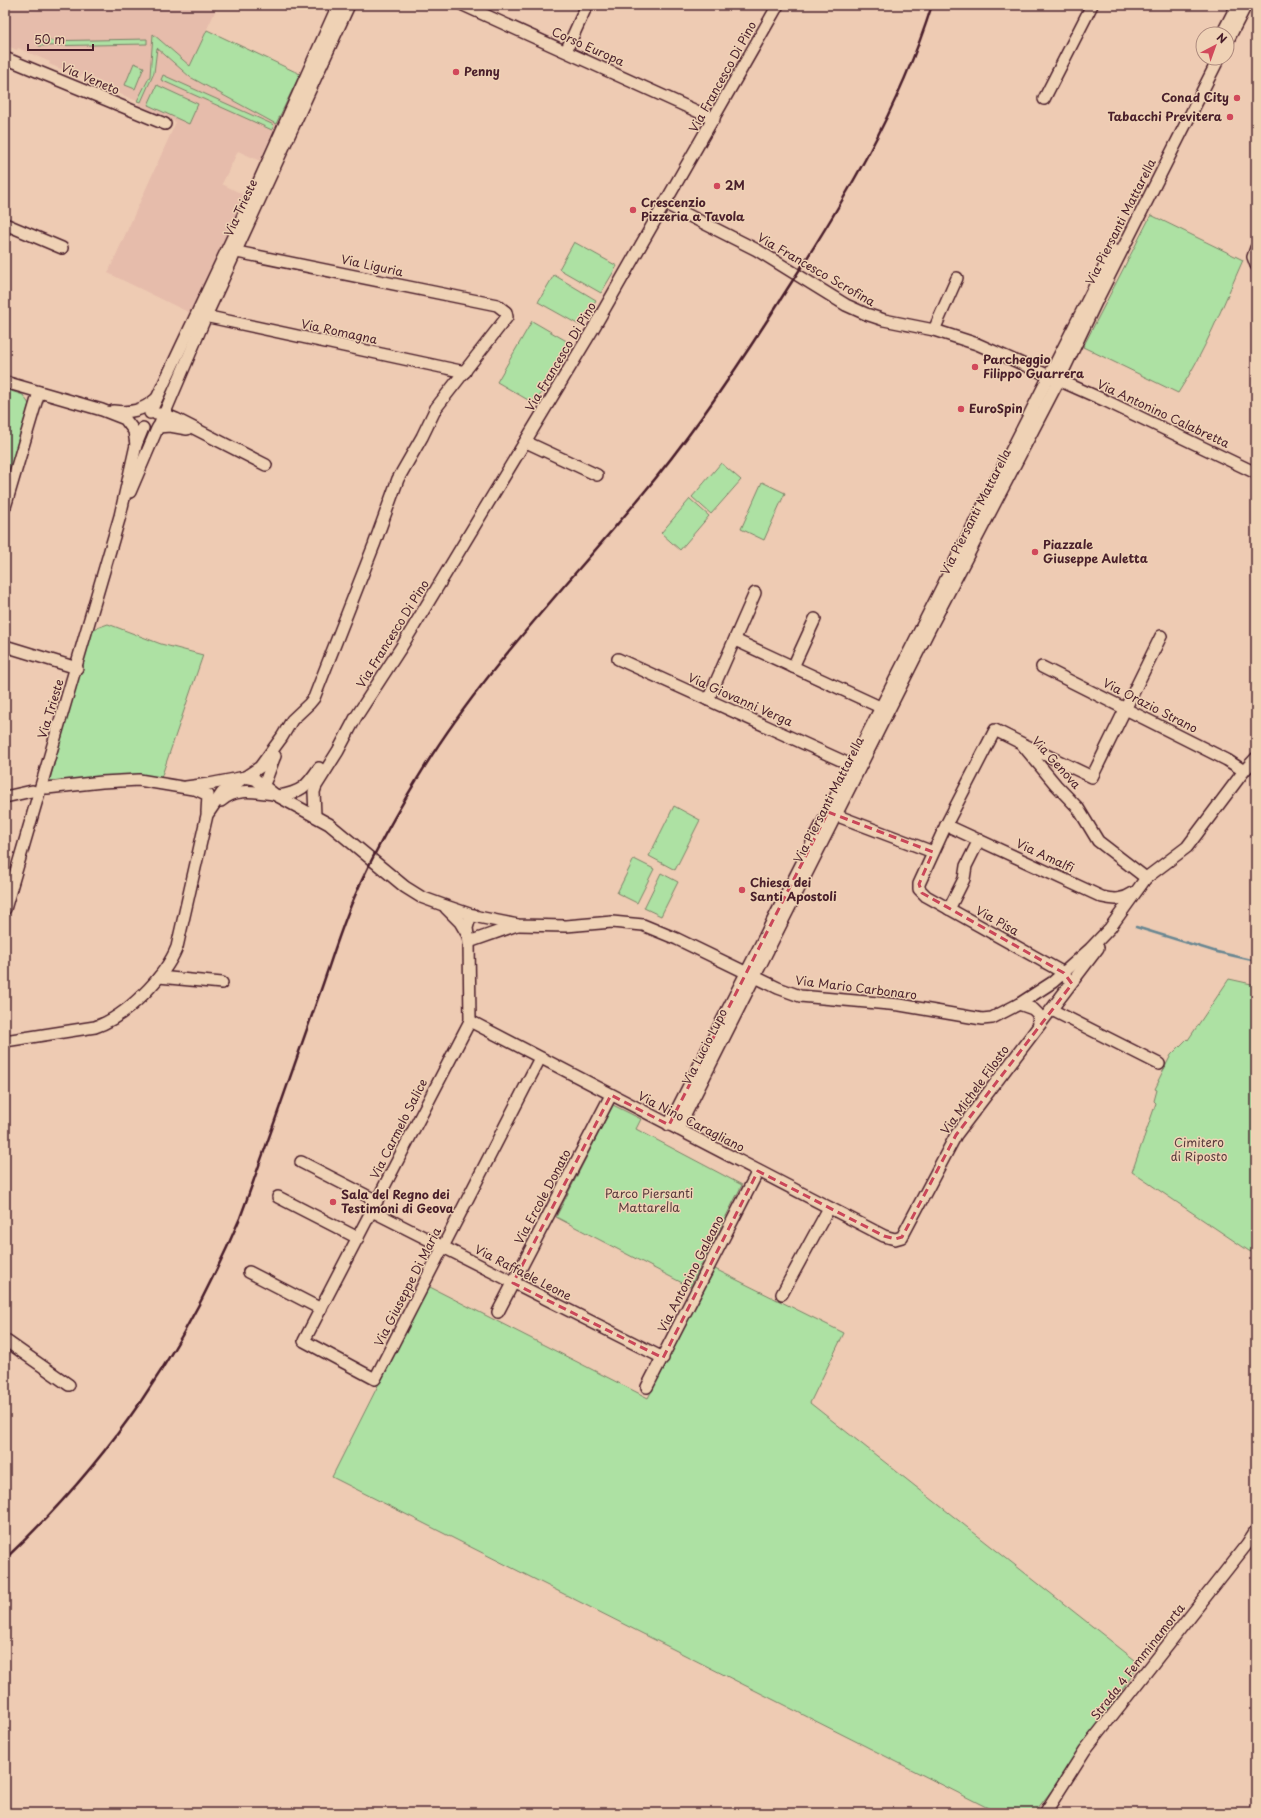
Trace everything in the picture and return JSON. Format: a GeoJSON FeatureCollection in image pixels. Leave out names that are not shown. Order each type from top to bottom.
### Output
{"type":"FeatureCollection","features":[{"type":"Feature","properties":{"kind":"street","name":"Via Trieste"},"geometry":{"type":"LineString","coordinates":[[232,250],[338,5]]}},
{"type":"Feature","properties":{"kind":"street","name":"Via Trieste"},"geometry":{"type":"LineString","coordinates":[[156,419],[232,250],[349,5]]}},
{"type":"Feature","properties":{"kind":"street"},"geometry":{"type":"LineString","coordinates":[[566,51],[587,5]]}},
{"type":"Feature","properties":{"kind":"street","name":"Via Francesco Di Pino"},"geometry":{"type":"LineString","coordinates":[[299,806],[309,799],[309,790],[402,646],[526,442],[666,204],[778,5]]}},
{"type":"Feature","properties":{"kind":"street"},"geometry":{"type":"LineString","coordinates":[[1044,99],[1092,5]]}},
{"type":"Feature","properties":{"kind":"street"},"geometry":{"type":"LineString","coordinates":[[1226,26],[1237,5]]}},
{"type":"Feature","properties":{"kind":"street"},"geometry":{"type":"LineString","coordinates":[[1235,26],[1246,5]]}},
{"type":"Feature","properties":{"kind":"street","name":"Corso Europa"},"geometry":{"type":"LineString","coordinates":[[464,6],[714,119]]}},
{"type":"Feature","properties":{"kind":"street","name":"Via Veneto"},"geometry":{"type":"LineString","coordinates":[[5,58],[165,124]]}},
{"type":"Feature","properties":{"kind":"street","name":"Via Piersanti Mattarella"},"geometry":{"type":"LineString","coordinates":[[856,767],[880,730],[947,596],[1206,66]]}},
{"type":"Feature","properties":{"kind":"street","name":"Via Piersanti Mattarella"},"geometry":{"type":"LineString","coordinates":[[751,974],[856,767],[880,707],[1054,378],[1096,302],[1215,66]]}},
{"type":"Feature","properties":{"kind":"street","name":"Via Francesco Scrofina"},"geometry":{"type":"LineString","coordinates":[[666,204],[757,250],[846,305],[866,314],[884,320],[934,330],[977,344],[1054,378]]}},
{"type":"Feature","properties":{"kind":"street"},"geometry":{"type":"LineString","coordinates":[[5,224],[62,248]]}},
{"type":"Feature","properties":{"kind":"street"},"geometry":{"type":"LineString","coordinates":[[1255,263],[1256,248]]}},
{"type":"Feature","properties":{"kind":"street","name":"Via Liguria"},"geometry":{"type":"LineString","coordinates":[[232,250],[502,307],[506,312],[507,317],[465,372]]}},
{"type":"Feature","properties":{"kind":"street"},"geometry":{"type":"LineString","coordinates":[[934,330],[957,278]]}},
{"type":"Feature","properties":{"kind":"street","name":"Via Trieste"},"geometry":{"type":"LineString","coordinates":[[156,419],[157,398],[202,315]]}},
{"type":"Feature","properties":{"kind":"street","name":"Via Romagna"},"geometry":{"type":"LineString","coordinates":[[202,315],[465,372]]}},
{"type":"Feature","properties":{"kind":"street"},"geometry":{"type":"LineString","coordinates":[[207,815],[225,794],[245,777],[260,767],[282,737],[292,720],[314,698],[374,545],[398,479],[422,437],[436,408],[465,372]]}},
{"type":"Feature","properties":{"kind":"street","name":"Via Antonino Calabretta"},"geometry":{"type":"LineString","coordinates":[[1054,378],[1256,473]]}},
{"type":"Feature","properties":{"kind":"street"},"geometry":{"type":"LineString","coordinates":[[5,382],[102,410],[125,419],[151,432],[156,419]]}},
{"type":"Feature","properties":{"kind":"street"},"geometry":{"type":"LineString","coordinates":[[5,507],[39,392]]}},
{"type":"Feature","properties":{"kind":"street"},"geometry":{"type":"LineString","coordinates":[[134,412],[148,405],[157,398]]}},
{"type":"Feature","properties":{"kind":"street"},"geometry":{"type":"LineString","coordinates":[[102,410],[134,412],[200,432],[266,465]]}},
{"type":"Feature","properties":{"kind":"street"},"geometry":{"type":"LineString","coordinates":[[125,419],[134,431],[136,445]]}},
{"type":"Feature","properties":{"kind":"street"},"geometry":{"type":"LineString","coordinates":[[120,516],[136,445],[142,427],[141,420],[156,419]]}},
{"type":"Feature","properties":{"kind":"street"},"geometry":{"type":"LineString","coordinates":[[120,516],[156,419]]}},
{"type":"Feature","properties":{"kind":"street"},"geometry":{"type":"LineString","coordinates":[[526,442],[597,475]]}},
{"type":"Feature","properties":{"kind":"street","name":"Via Trieste"},"geometry":{"type":"LineString","coordinates":[[5,909],[77,668],[120,516]]}},
{"type":"Feature","properties":{"kind":"street"},"geometry":{"type":"LineString","coordinates":[[708,700],[755,593]]}},
{"type":"Feature","properties":{"kind":"street"},"geometry":{"type":"LineString","coordinates":[[793,667],[815,619]]}},
{"type":"Feature","properties":{"kind":"street"},"geometry":{"type":"LineString","coordinates":[[1021,743],[1092,778],[1161,636]]}},
{"type":"Feature","properties":{"kind":"street"},"geometry":{"type":"LineString","coordinates":[[735,640],[880,707],[884,715],[880,730]]}},
{"type":"Feature","properties":{"kind":"street"},"geometry":{"type":"LineString","coordinates":[[5,646],[77,668]]}},
{"type":"Feature","properties":{"kind":"street","name":"Via Giovanni Verga"},"geometry":{"type":"LineString","coordinates":[[618,659],[856,767]]}},
{"type":"Feature","properties":{"kind":"street","name":"Via Orazio Strano"},"geometry":{"type":"LineString","coordinates":[[1042,667],[1126,708],[1227,760],[1244,771]]}},
{"type":"Feature","properties":{"kind":"street","name":"Via Genova"},"geometry":{"type":"LineString","coordinates":[[919,889],[919,884],[933,852],[995,730],[1021,743],[1056,785],[1078,808],[1098,841],[1146,878]]}},
{"type":"Feature","properties":{"kind":"street"},"geometry":{"type":"LineString","coordinates":[[260,788],[282,737]]}},
{"type":"Feature","properties":{"kind":"street","name":"Via Mario Carbonaro"},"geometry":{"type":"LineString","coordinates":[[276,795],[299,806],[340,833],[405,887],[421,897],[443,906],[476,916],[518,925],[566,926],[612,922],[643,925],[751,974],[778,988],[800,996],[900,1005],[970,1018],[992,1018],[1020,1004],[1064,973],[1090,949],[1110,928],[1133,893],[1146,878],[1187,847],[1244,771],[1256,758]]}},
{"type":"Feature","properties":{"kind":"street"},"geometry":{"type":"LineString","coordinates":[[186,787],[245,777],[255,779],[260,788]]}},
{"type":"Feature","properties":{"kind":"street"},"geometry":{"type":"LineString","coordinates":[[5,1041],[95,1028],[108,1023],[125,1012],[159,977],[167,967],[177,947],[207,815],[208,796],[197,790],[186,787],[139,780],[102,782],[47,788]]}},
{"type":"Feature","properties":{"kind":"street"},"geometry":{"type":"LineString","coordinates":[[197,790],[208,790],[225,794],[260,788],[276,795],[309,790],[315,816]]}},
{"type":"Feature","properties":{"kind":"street"},"geometry":{"type":"LineString","coordinates":[[5,797],[32,791]]}},
{"type":"Feature","properties":{"kind":"street"},"geometry":{"type":"LineString","coordinates":[[204,828],[225,794]]}},
{"type":"Feature","properties":{"kind":"street"},"geometry":{"type":"LineString","coordinates":[[832,814],[933,852]]}},
{"type":"Feature","properties":{"kind":"street","name":"Via Amalfi"},"geometry":{"type":"LineString","coordinates":[[946,825],[1102,897],[1118,900],[1127,898],[1133,893]]}},
{"type":"Feature","properties":{"kind":"street"},"geometry":{"type":"LineString","coordinates":[[949,909],[964,879],[966,866],[979,840]]}},
{"type":"Feature","properties":{"kind":"street","name":"Via Pisa"},"geometry":{"type":"LineString","coordinates":[[919,889],[926,896],[1064,973]]}},
{"type":"Feature","properties":{"kind":"street"},"geometry":{"type":"LineString","coordinates":[[443,906],[460,922],[470,939]]}},
{"type":"Feature","properties":{"kind":"street"},"geometry":{"type":"LineString","coordinates":[[476,916],[482,920],[484,929],[470,939],[468,922],[476,916]]}},
{"type":"Feature","properties":{"kind":"street"},"geometry":{"type":"LineString","coordinates":[[470,939],[518,925]]}},
{"type":"Feature","properties":{"kind":"street","name":"Via Michele Filosto"},"geometry":{"type":"LineString","coordinates":[[902,1236],[956,1135],[1039,1024],[1072,984],[1110,928]]}},
{"type":"Feature","properties":{"kind":"street","name":"Via Carmelo Salice"},"geometry":{"type":"LineString","coordinates":[[304,1341],[470,1022],[470,939]]}},
{"type":"Feature","properties":{"kind":"street"},"geometry":{"type":"LineString","coordinates":[[1064,973],[1072,984]]}},
{"type":"Feature","properties":{"kind":"street","name":"Via Lucio Lupo"},"geometry":{"type":"LineString","coordinates":[[674,1127],[751,974]]}},
{"type":"Feature","properties":{"kind":"street"},"geometry":{"type":"LineString","coordinates":[[159,977],[222,983]]}},
{"type":"Feature","properties":{"kind":"street"},"geometry":{"type":"LineString","coordinates":[[1020,1004],[1033,1009],[1038,1014],[1039,1024]]}},
{"type":"Feature","properties":{"kind":"street"},"geometry":{"type":"LineString","coordinates":[[1052,1010],[1159,1064]]}},
{"type":"Feature","properties":{"kind":"street","name":"Via Nino Caragliano"},"geometry":{"type":"LineString","coordinates":[[470,1022],[889,1238],[895,1239],[902,1236]]}},
{"type":"Feature","properties":{"kind":"street","name":"Via Giuseppe Di Maria"},"geometry":{"type":"LineString","coordinates":[[304,1341],[375,1379],[540,1058]]}},
{"type":"Feature","properties":{"kind":"street","name":"Via Ercole Donato"},"geometry":{"type":"LineString","coordinates":[[498,1312],[611,1095]]}},
{"type":"Feature","properties":{"kind":"street","name":"Via Raffaele Leone"},"geometry":{"type":"LineString","coordinates":[[301,1162],[443,1247],[663,1358]]}},
{"type":"Feature","properties":{"kind":"street","name":"Via Antonino Galeano"},"geometry":{"type":"LineString","coordinates":[[647,1388],[758,1171]]}},
{"type":"Feature","properties":{"kind":"street"},"geometry":{"type":"LineString","coordinates":[[278,1197],[358,1238]]}},
{"type":"Feature","properties":{"kind":"street"},"geometry":{"type":"LineString","coordinates":[[782,1294],[829,1208]]}},
{"type":"Feature","properties":{"kind":"street"},"geometry":{"type":"LineString","coordinates":[[249,1272],[320,1309]]}},
{"type":"Feature","properties":{"kind":"street"},"geometry":{"type":"LineString","coordinates":[[5,1340],[69,1385]]}},
{"type":"Feature","properties":{"kind":"street","name":"Strada 4 Femminamorta"},"geometry":{"type":"LineString","coordinates":[[1045,1813],[1085,1750],[1247,1544],[1256,1530]]}},
{"type":"Feature","properties":{"kind":"highlighted area"},"geometry":{"type":"Polygon","coordinates":[[[828,812],[933,852],[919,884],[922,893],[1064,973],[1072,984],[956,1135],[902,1237],[895,1239],[884,1236],[758,1171],[663,1358],[513,1283],[611,1095],[669,1125],[828,812]]]}},
{"type":"Feature","properties":{"kind":"shaded area"},"geometry":{"type":"Polygon","coordinates":[[[5,5],[27,5],[29,7],[30,5],[218,5],[190,66],[153,35],[150,76],[137,101],[106,88],[107,85],[83,74],[80,77],[49,64],[50,62],[18,48],[17,50],[5,45],[5,5]]]}},
{"type":"Feature","properties":{"kind":"shaded area"},"geometry":{"type":"Polygon","coordinates":[[[157,48],[190,77],[276,124],[260,161],[238,151],[222,184],[244,195],[190,313],[108,273],[176,122],[138,105],[154,73],[157,48]]]}},
{"type":"Feature","properties":{"kind":"green space"},"geometry":{"type":"Polygon","coordinates":[[[207,30],[300,74],[276,124],[190,77],[157,48],[154,73],[141,102],[137,101],[150,76],[153,34],[190,66],[207,30]]]}},
{"type":"Feature","properties":{"kind":"green space"},"geometry":{"type":"Polygon","coordinates":[[[147,39],[147,44],[39,46],[39,41],[147,39]]]}},
{"type":"Feature","properties":{"kind":"green space"},"geometry":{"type":"Polygon","coordinates":[[[134,63],[144,67],[135,89],[125,85],[134,63]]]}},
{"type":"Feature","properties":{"kind":"green space"},"geometry":{"type":"Polygon","coordinates":[[[163,75],[274,125],[272,130],[161,80],[163,75]]]}},
{"type":"Feature","properties":{"kind":"green space"},"geometry":{"type":"Polygon","coordinates":[[[157,85],[198,104],[189,124],[148,105],[157,85]]]}},
{"type":"Feature","properties":{"kind":"green space"},"geometry":{"type":"Polygon","coordinates":[[[1151,215],[1243,260],[1205,345],[1178,393],[1083,347],[1151,215]]]}},
{"type":"Feature","properties":{"kind":"green space"},"geometry":{"type":"Polygon","coordinates":[[[574,242],[617,266],[601,293],[559,269],[574,242]]]}},
{"type":"Feature","properties":{"kind":"green space"},"geometry":{"type":"Polygon","coordinates":[[[554,275],[596,300],[581,326],[538,302],[554,275]]]}},
{"type":"Feature","properties":{"kind":"green space"},"geometry":{"type":"Polygon","coordinates":[[[532,321],[570,343],[535,404],[497,382],[532,321]]]}},
{"type":"Feature","properties":{"kind":"green space"},"geometry":{"type":"Polygon","coordinates":[[[5,389],[23,395],[29,404],[5,486],[5,389]]]}},
{"type":"Feature","properties":{"kind":"green space"},"geometry":{"type":"Polygon","coordinates":[[[721,463],[741,480],[711,514],[692,497],[721,463]]]}},
{"type":"Feature","properties":{"kind":"green space"},"geometry":{"type":"Polygon","coordinates":[[[762,482],[785,493],[764,540],[741,529],[762,482]]]}},
{"type":"Feature","properties":{"kind":"green space"},"geometry":{"type":"Polygon","coordinates":[[[690,499],[709,516],[680,550],[661,533],[690,499]]]}},
{"type":"Feature","properties":{"kind":"green space"},"geometry":{"type":"Polygon","coordinates":[[[108,624],[161,644],[203,655],[161,778],[120,775],[49,783],[91,630],[108,624]]]}},
{"type":"Feature","properties":{"kind":"green space"},"geometry":{"type":"Polygon","coordinates":[[[674,806],[700,820],[675,870],[649,856],[674,806]]]}},
{"type":"Feature","properties":{"kind":"green space"},"geometry":{"type":"Polygon","coordinates":[[[634,859],[654,869],[637,903],[617,893],[634,859]]]}},
{"type":"Feature","properties":{"kind":"green space"},"geometry":{"type":"Polygon","coordinates":[[[661,873],[678,882],[661,916],[644,908],[661,873]]]}},
{"type":"Feature","properties":{"kind":"green space","name":"Cimitero di Riposto"},"geometry":{"type":"Polygon","coordinates":[[[1229,979],[1256,985],[1256,1254],[1249,1251],[1132,1172],[1156,1103],[1154,1101],[1157,1090],[1155,1089],[1171,1055],[1187,1039],[1188,1040],[1229,979]]]}},
{"type":"Feature","properties":{"kind":"green space","name":"Parco Piersanti Mattarella"},"geometry":{"type":"Polygon","coordinates":[[[613,1105],[641,1119],[636,1129],[742,1185],[690,1287],[556,1217],[613,1105]]]}},
{"type":"Feature","properties":{"kind":"green space"},"geometry":{"type":"Polygon","coordinates":[[[715,1269],[844,1333],[810,1403],[1140,1664],[1063,1776],[1034,1813],[998,1813],[332,1477],[428,1286],[648,1398],[715,1269]]]}},
{"type":"Feature","properties":{"kind":"waterway"},"geometry":{"type":"LineString","coordinates":[[1136,927],[1217,952],[1256,961]]}},
{"type":"Feature","properties":{"kind":"railway"},"geometry":{"type":"LineString","coordinates":[[5,1559],[43,1521],[111,1442],[141,1401],[169,1358],[194,1314],[218,1267],[240,1218],[349,910],[362,879],[390,825],[432,755],[480,687],[533,622],[661,472],[680,448],[733,372],[806,260],[868,155],[903,82],[919,44],[932,5]]}},
{"type":"Feature","properties":{"kind":"place","name":"Penny"},"geometry":{"type":"Point","coordinates":[456,72]}},
{"type":"Feature","properties":{"kind":"place","name":"Conad City"},"geometry":{"type":"Point","coordinates":[1237,98]}},
{"type":"Feature","properties":{"kind":"place","name":"Tabacchi Previtera"},"geometry":{"type":"Point","coordinates":[1230,117]}},
{"type":"Feature","properties":{"kind":"place","name":"2M"},"geometry":{"type":"Point","coordinates":[717,186]}},
{"type":"Feature","properties":{"kind":"place","name":"Crescenzio Pizzeria a Tavola"},"geometry":{"type":"Point","coordinates":[633,210]}},
{"type":"Feature","properties":{"kind":"place","name":"Parcheggio Filippo Guarrera"},"geometry":{"type":"Point","coordinates":[975,367]}},
{"type":"Feature","properties":{"kind":"place","name":"EuroSpin"},"geometry":{"type":"Point","coordinates":[961,409]}},
{"type":"Feature","properties":{"kind":"place","name":"Piazzale Giuseppe Auletta"},"geometry":{"type":"Point","coordinates":[1035,552]}},
{"type":"Feature","properties":{"kind":"place","name":"Chiesa dei Santi Apostoli"},"geometry":{"type":"Point","coordinates":[742,890]}},
{"type":"Feature","properties":{"kind":"place","name":"Sala del Regno dei Testimoni di Geova"},"geometry":{"type":"Point","coordinates":[333,1202]}}]}
